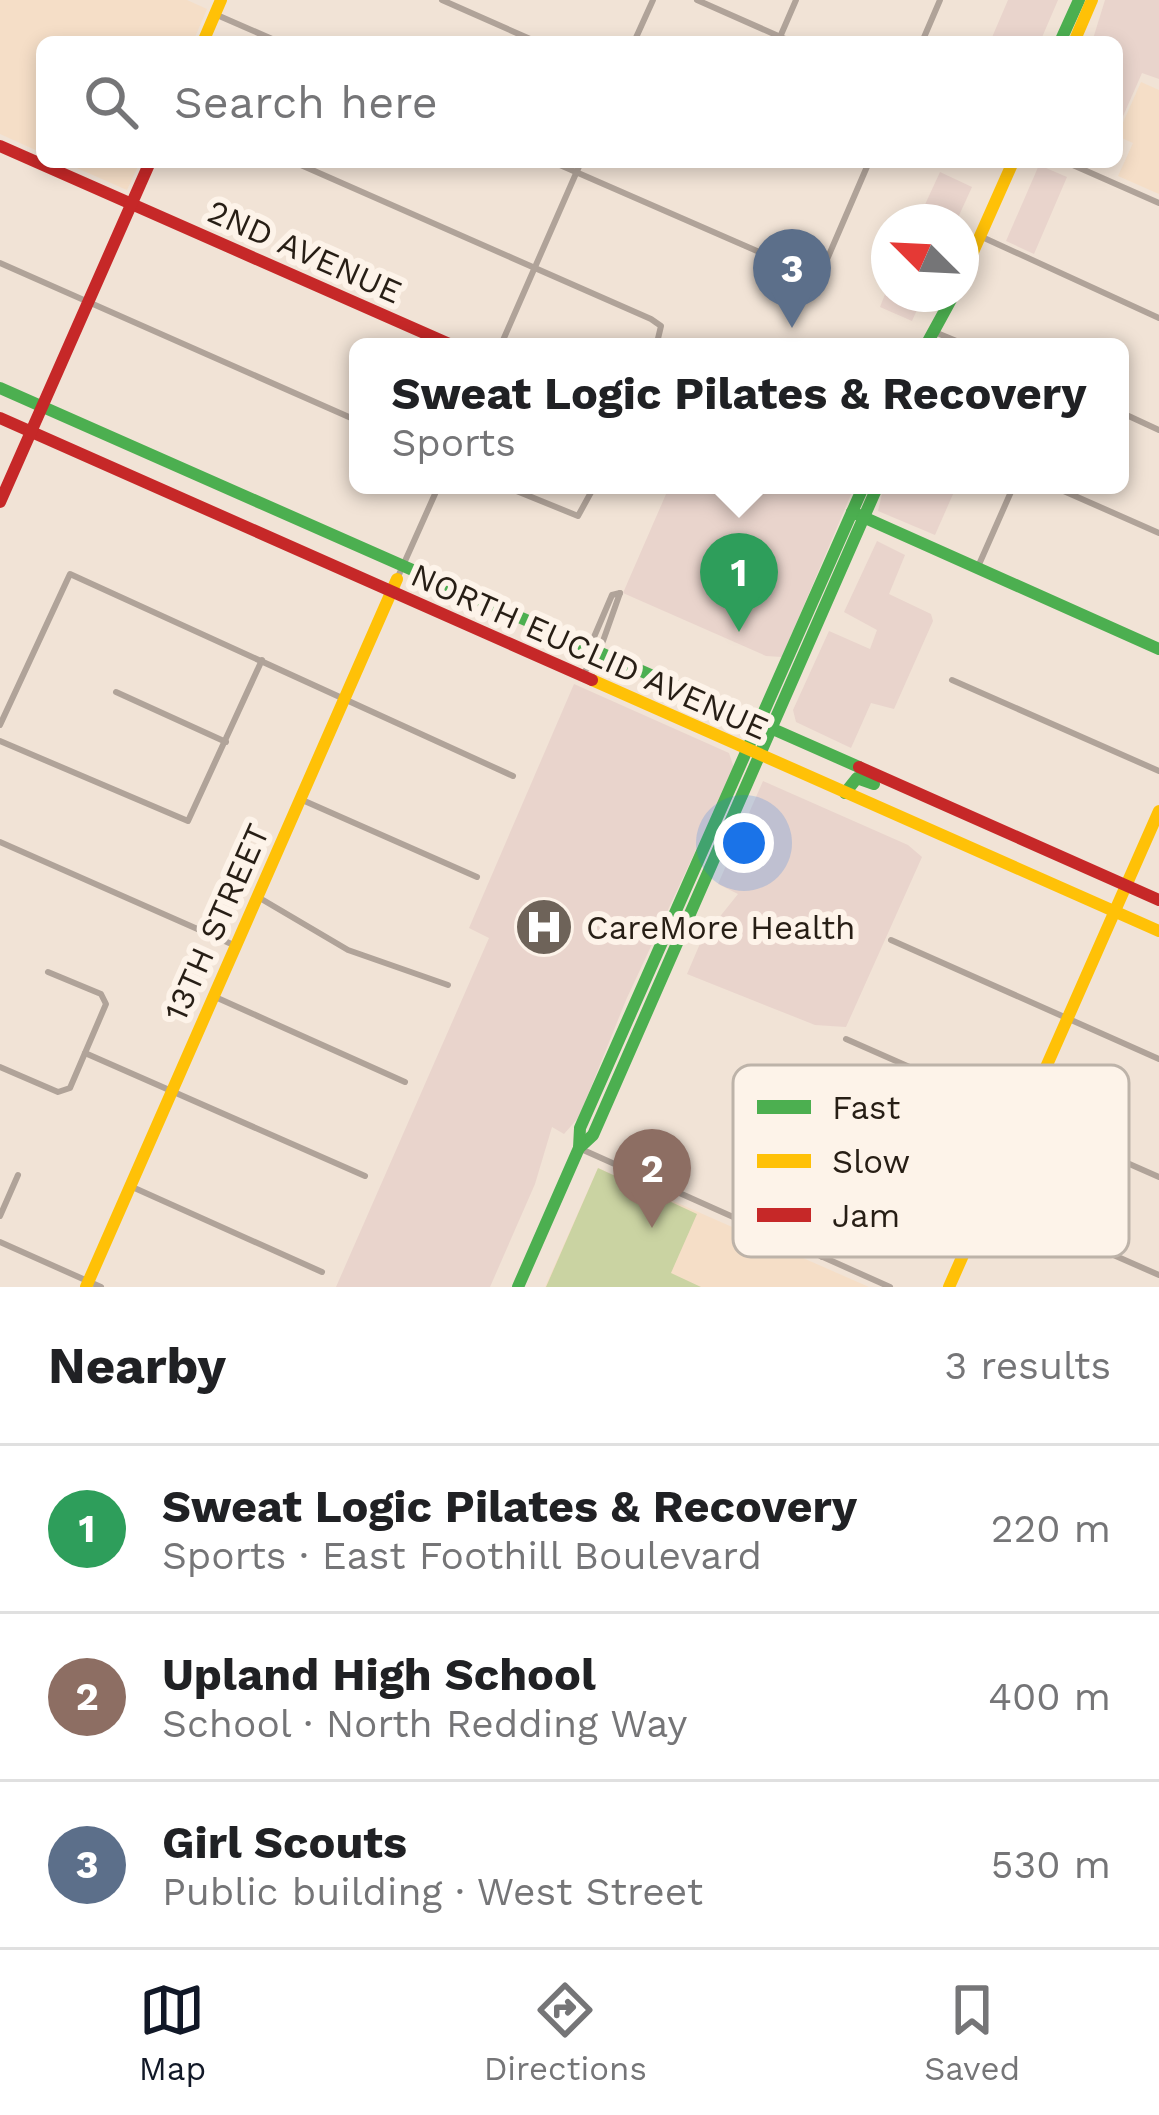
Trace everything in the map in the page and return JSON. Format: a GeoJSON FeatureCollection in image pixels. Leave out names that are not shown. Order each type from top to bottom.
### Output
{"type":"FeatureCollection","features":[{"type":"Feature","properties":{"kind":"main road"},"geometry":{"type":"LineString","coordinates":[[1063,36],[1079,0]]}},
{"type":"Feature","properties":{"kind":"main road"},"geometry":{"type":"LineString","coordinates":[[1077,36],[1092,0]]}},
{"type":"Feature","properties":{"kind":"main road"},"geometry":{"type":"LineString","coordinates":[[206,36],[218,7]]}},
{"type":"Feature","properties":{"kind":"main road","name":"2ND AVENUE"},"geometry":{"type":"LineString","coordinates":[[0,146],[36,162]]}},
{"type":"Feature","properties":{"kind":"main road","name":"2ND AVENUE"},"geometry":{"type":"LineString","coordinates":[[50,168],[436,338]]}},
{"type":"Feature","properties":{"kind":"main road"},"geometry":{"type":"LineString","coordinates":[[0,502],[147,168]]}},
{"type":"Feature","properties":{"kind":"main road"},"geometry":{"type":"LineString","coordinates":[[980,237],[1010,168]]}},
{"type":"Feature","properties":{"kind":"main road","name":"NORTH EUCLID AVENUE"},"geometry":{"type":"LineString","coordinates":[[0,388],[398,579],[509,644],[844,793],[1006,863],[1120,898],[1159,900]]}},
{"type":"Feature","properties":{"kind":"main road","name":"NORTH EUCLID AVENUE"},"geometry":{"type":"LineString","coordinates":[[0,418],[398,579],[521,618],[594,650],[1017,839],[1120,898],[1159,931]]}},
{"type":"Feature","properties":{"kind":"main road"},"geometry":{"type":"LineString","coordinates":[[518,1287],[579,1148],[580,1128],[678,906],[766,729],[863,494]]}},
{"type":"Feature","properties":{"kind":"main road"},"geometry":{"type":"LineString","coordinates":[[858,515],[872,494]]}},
{"type":"Feature","properties":{"kind":"main road"},"geometry":{"type":"LineString","coordinates":[[858,515],[1159,649]]}},
{"type":"Feature","properties":{"kind":"main road","name":"13TH STREET"},"geometry":{"type":"LineString","coordinates":[[92,1285],[171,1091],[398,579]]}},
{"type":"Feature","properties":{"kind":"main road"},"geometry":{"type":"LineString","coordinates":[[509,644],[521,618]]}},
{"type":"Feature","properties":{"kind":"main road"},"geometry":{"type":"LineString","coordinates":[[672,715],[683,691]]}},
{"type":"Feature","properties":{"kind":"main road"},"geometry":{"type":"LineString","coordinates":[[579,1148],[593,1135],[754,752]]}},
{"type":"Feature","properties":{"kind":"main road"},"geometry":{"type":"LineString","coordinates":[[844,793],[856,778],[928,800]]}},
{"type":"Feature","properties":{"kind":"main road"},"geometry":{"type":"LineString","coordinates":[[1047,1065],[1159,811]]}},
{"type":"Feature","properties":{"kind":"main road"},"geometry":{"type":"LineString","coordinates":[[1006,863],[1017,839]]}},
{"type":"Feature","properties":{"kind":"main road"},"geometry":{"type":"LineString","coordinates":[[662,973],[682,914],[678,906]]}},
{"type":"Feature","properties":{"kind":"main road"},"geometry":{"type":"LineString","coordinates":[[954,1285],[965,1257]]}},
{"type":"Feature","properties":{"kind":"street"},"geometry":{"type":"LineString","coordinates":[[442,0],[523,36]]}},
{"type":"Feature","properties":{"kind":"street"},"geometry":{"type":"LineString","coordinates":[[637,36],[653,0]]}},
{"type":"Feature","properties":{"kind":"street"},"geometry":{"type":"LineString","coordinates":[[697,0],[778,36]]}},
{"type":"Feature","properties":{"kind":"street"},"geometry":{"type":"LineString","coordinates":[[780,36],[796,0]]}},
{"type":"Feature","properties":{"kind":"street"},"geometry":{"type":"LineString","coordinates":[[925,36],[940,0]]}},
{"type":"Feature","properties":{"kind":"street"},"geometry":{"type":"LineString","coordinates":[[218,7],[269,36]]}},
{"type":"Feature","properties":{"kind":"street"},"geometry":{"type":"LineString","coordinates":[[308,168],[662,326],[659,338]]}},
{"type":"Feature","properties":{"kind":"street"},"geometry":{"type":"LineString","coordinates":[[568,168],[757,251]]}},
{"type":"Feature","properties":{"kind":"street"},"geometry":{"type":"LineString","coordinates":[[504,338],[579,168]]}},
{"type":"Feature","properties":{"kind":"street"},"geometry":{"type":"LineString","coordinates":[[818,278],[866,168]]}},
{"type":"Feature","properties":{"kind":"street"},"geometry":{"type":"LineString","coordinates":[[1080,168],[1159,203]]}},
{"type":"Feature","properties":{"kind":"street"},"geometry":{"type":"LineString","coordinates":[[980,237],[1159,318]]}},
{"type":"Feature","properties":{"kind":"street"},"geometry":{"type":"LineString","coordinates":[[0,263],[349,417]]}},
{"type":"Feature","properties":{"kind":"street"},"geometry":{"type":"LineString","coordinates":[[1129,416],[1159,430]]}},
{"type":"Feature","properties":{"kind":"street"},"geometry":{"type":"LineString","coordinates":[[398,579],[435,494]]}},
{"type":"Feature","properties":{"kind":"street"},"geometry":{"type":"LineString","coordinates":[[524,494],[578,516],[590,494]]}},
{"type":"Feature","properties":{"kind":"street"},"geometry":{"type":"LineString","coordinates":[[977,569],[1010,494]]}},
{"type":"Feature","properties":{"kind":"street"},"geometry":{"type":"LineString","coordinates":[[1070,494],[1159,533]]}},
{"type":"Feature","properties":{"kind":"street"},"geometry":{"type":"LineString","coordinates":[[0,725],[70,574],[513,776]]}},
{"type":"Feature","properties":{"kind":"street"},"geometry":{"type":"LineString","coordinates":[[582,677],[603,641],[620,593],[612,595],[594,637],[594,650]]}},
{"type":"Feature","properties":{"kind":"street"},"geometry":{"type":"LineString","coordinates":[[0,740],[188,821],[262,660]]}},
{"type":"Feature","properties":{"kind":"street"},"geometry":{"type":"LineString","coordinates":[[952,680],[1159,771]]}},
{"type":"Feature","properties":{"kind":"street"},"geometry":{"type":"LineString","coordinates":[[116,692],[226,742]]}},
{"type":"Feature","properties":{"kind":"street"},"geometry":{"type":"LineString","coordinates":[[300,799],[477,877]]}},
{"type":"Feature","properties":{"kind":"street"},"geometry":{"type":"LineString","coordinates":[[0,842],[236,946]]}},
{"type":"Feature","properties":{"kind":"street"},"geometry":{"type":"LineString","coordinates":[[258,897],[348,950],[448,985]]}},
{"type":"Feature","properties":{"kind":"street"},"geometry":{"type":"LineString","coordinates":[[891,940],[1159,1059]]}},
{"type":"Feature","properties":{"kind":"street"},"geometry":{"type":"LineString","coordinates":[[0,1067],[65,1093],[106,1004],[101,994],[48,972]]}},
{"type":"Feature","properties":{"kind":"street"},"geometry":{"type":"LineString","coordinates":[[214,996],[405,1082]]}},
{"type":"Feature","properties":{"kind":"street"},"geometry":{"type":"LineString","coordinates":[[846,1039],[904,1065]]}},
{"type":"Feature","properties":{"kind":"street"},"geometry":{"type":"LineString","coordinates":[[85,1053],[365,1176]]}},
{"type":"Feature","properties":{"kind":"street"},"geometry":{"type":"LineString","coordinates":[[579,1148],[733,1217]]}},
{"type":"Feature","properties":{"kind":"street"},"geometry":{"type":"LineString","coordinates":[[1129,1164],[1159,1177]]}},
{"type":"Feature","properties":{"kind":"street"},"geometry":{"type":"LineString","coordinates":[[0,1216],[18,1175]]}},
{"type":"Feature","properties":{"kind":"street"},"geometry":{"type":"LineString","coordinates":[[130,1186],[322,1272]]}},
{"type":"Feature","properties":{"kind":"street"},"geometry":{"type":"LineString","coordinates":[[0,1242],[92,1285]]}},
{"type":"Feature","properties":{"kind":"street"},"geometry":{"type":"LineString","coordinates":[[822,1257],[890,1287]]}},
{"type":"Feature","properties":{"kind":"street"},"geometry":{"type":"LineString","coordinates":[[1116,1257],[1159,1276]]}},
{"type":"Feature","properties":{"kind":"shaded area"},"geometry":{"type":"Polygon","coordinates":[[[0,0],[187,0],[207,9],[196,36],[36,36],[36,150],[0,134],[0,0]]]}},
{"type":"Feature","properties":{"kind":"shaded area"},"geometry":{"type":"Polygon","coordinates":[[[1008,0],[1058,0],[1043,36],[993,36],[1008,0]]]}},
{"type":"Feature","properties":{"kind":"shaded area"},"geometry":{"type":"Polygon","coordinates":[[[1105,0],[1159,0],[1159,79],[1142,73],[1123,116],[1123,36],[1094,36],[1105,0]]]}},
{"type":"Feature","properties":{"kind":"shaded area"},"geometry":{"type":"Polygon","coordinates":[[[1141,82],[1159,90],[1159,194],[1118,176],[1133,143],[1123,139],[1123,122],[1141,82]]]}},
{"type":"Feature","properties":{"kind":"shaded area"},"geometry":{"type":"Polygon","coordinates":[[[77,168],[137,168],[127,190],[77,168]]]}},
{"type":"Feature","properties":{"kind":"shaded area"},"geometry":{"type":"Polygon","coordinates":[[[1038,168],[1067,177],[1034,254],[1006,241],[1038,168]]]}},
{"type":"Feature","properties":{"kind":"shaded area"},"geometry":{"type":"Polygon","coordinates":[[[940,172],[972,187],[964,204],[925,204],[940,172]]]}},
{"type":"Feature","properties":{"kind":"shaded area"},"geometry":{"type":"Polygon","coordinates":[[[891,312],[916,312],[912,321],[891,312]]]}},
{"type":"Feature","properties":{"kind":"shaded area"},"geometry":{"type":"Polygon","coordinates":[[[666,494],[851,494],[782,657],[766,656],[623,593],[666,494]]]}},
{"type":"Feature","properties":{"kind":"shaded area"},"geometry":{"type":"Polygon","coordinates":[[[882,494],[953,494],[935,535],[878,511],[882,494]]]}},
{"type":"Feature","properties":{"kind":"shaded area"},"geometry":{"type":"Polygon","coordinates":[[[877,541],[905,555],[889,594],[931,614],[933,621],[894,709],[871,703],[851,748],[796,722],[793,710],[829,631],[870,649],[877,630],[844,612],[877,541]]]}},
{"type":"Feature","properties":{"kind":"shaded area"},"geometry":{"type":"Polygon","coordinates":[[[574,684],[729,753],[734,768],[626,1000],[579,1117],[564,1134],[552,1127],[535,1184],[490,1287],[336,1287],[489,938],[469,928],[574,684]]]}},
{"type":"Feature","properties":{"kind":"shaded area"},"geometry":{"type":"Polygon","coordinates":[[[763,781],[908,845],[922,857],[846,1027],[815,1025],[687,974],[702,939],[738,894],[718,884],[763,781]]]}},
{"type":"Feature","properties":{"kind":"shaded area"},"geometry":{"type":"Polygon","coordinates":[[[598,1168],[733,1227],[733,1257],[801,1257],[869,1287],[545,1287],[598,1168]]]}},
{"type":"Feature","properties":{"kind":"green space"},"geometry":{"type":"Polygon","coordinates":[[[598,1168],[697,1214],[671,1273],[701,1287],[546,1287],[598,1168]]]}},
{"type":"Feature","properties":{"kind":"traffic: fast"},"geometry":{"type":"LineString","coordinates":[[1063,36],[1079,0]]}},
{"type":"Feature","properties":{"kind":"traffic: fast"},"geometry":{"type":"LineString","coordinates":[[930,338],[944,312]]}},
{"type":"Feature","properties":{"kind":"traffic: fast"},"geometry":{"type":"LineString","coordinates":[[0,388],[859,767]]}},
{"type":"Feature","properties":{"kind":"traffic: fast"},"geometry":{"type":"LineString","coordinates":[[518,1287],[579,1148],[580,1128],[860,494]]}},
{"type":"Feature","properties":{"kind":"traffic: fast"},"geometry":{"type":"LineString","coordinates":[[579,1148],[593,1135],[874,494]]}},
{"type":"Feature","properties":{"kind":"traffic: fast"},"geometry":{"type":"LineString","coordinates":[[852,512],[1159,649]]}},
{"type":"Feature","properties":{"kind":"traffic: fast"},"geometry":{"type":"LineString","coordinates":[[845,793],[857,778],[874,784]]}},
{"type":"Feature","properties":{"kind":"traffic: slow"},"geometry":{"type":"LineString","coordinates":[[206,36],[221,0]]}},
{"type":"Feature","properties":{"kind":"traffic: slow"},"geometry":{"type":"LineString","coordinates":[[1077,36],[1092,0]]}},
{"type":"Feature","properties":{"kind":"traffic: slow"},"geometry":{"type":"LineString","coordinates":[[979,239],[1010,168]]}},
{"type":"Feature","properties":{"kind":"traffic: slow"},"geometry":{"type":"LineString","coordinates":[[86,1287],[397,579]]}},
{"type":"Feature","properties":{"kind":"traffic: slow"},"geometry":{"type":"LineString","coordinates":[[592,680],[1159,931]]}},
{"type":"Feature","properties":{"kind":"traffic: slow"},"geometry":{"type":"LineString","coordinates":[[1047,1065],[1159,811]]}},
{"type":"Feature","properties":{"kind":"traffic: slow"},"geometry":{"type":"LineString","coordinates":[[949,1287],[962,1257]]}},
{"type":"Feature","properties":{"kind":"traffic: jam"},"geometry":{"type":"LineString","coordinates":[[0,146],[36,162]]}},
{"type":"Feature","properties":{"kind":"traffic: jam"},"geometry":{"type":"LineString","coordinates":[[50,168],[436,338]]}},
{"type":"Feature","properties":{"kind":"traffic: jam"},"geometry":{"type":"LineString","coordinates":[[0,502],[147,168]]}},
{"type":"Feature","properties":{"kind":"traffic: jam"},"geometry":{"type":"LineString","coordinates":[[0,418],[592,680]]}},
{"type":"Feature","properties":{"kind":"traffic: jam"},"geometry":{"type":"LineString","coordinates":[[859,767],[1159,900]]}},
{"type":"Feature","properties":{"kind":"place","name":"Girl Scouts"},"geometry":{"type":"Point","coordinates":[792,328]}},
{"type":"Feature","properties":{"kind":"place","name":"Sweat Logic Pilates & Recovery"},"geometry":{"type":"Point","coordinates":[739,632]}},
{"type":"Feature","properties":{"kind":"place","name":"CareMore Health"},"geometry":{"type":"Point","coordinates":[544,927]}},
{"type":"Feature","properties":{"kind":"place","name":"Upland High School"},"geometry":{"type":"Point","coordinates":[652,1228]}}]}
